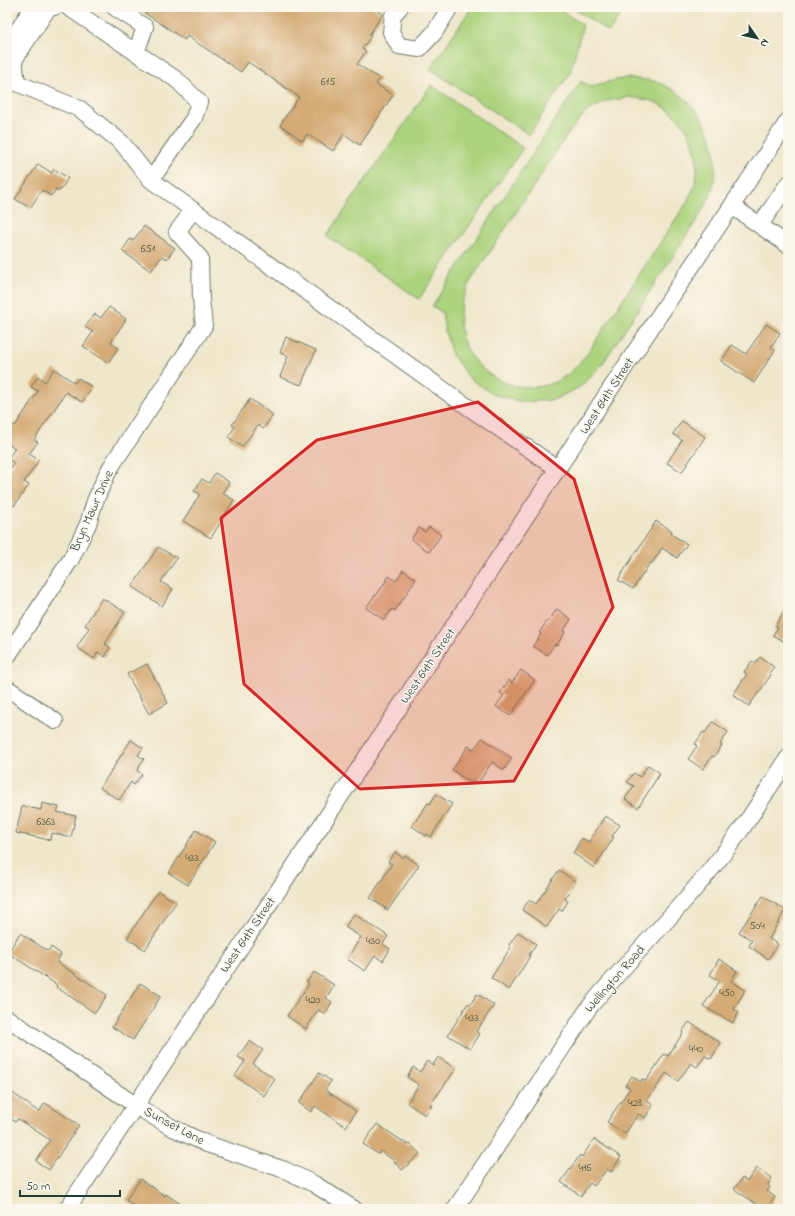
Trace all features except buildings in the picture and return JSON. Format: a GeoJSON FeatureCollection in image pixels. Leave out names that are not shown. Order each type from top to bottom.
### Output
{"type":"FeatureCollection","features":[{"type":"Feature","properties":{"kind":"street"},"geometry":{"type":"LineString","coordinates":[[7,47],[33,7]]}},
{"type":"Feature","properties":{"kind":"street"},"geometry":{"type":"LineString","coordinates":[[54,7],[48,8],[14,60],[12,82],[80,109],[122,143],[151,180],[455,398],[558,469]]}},
{"type":"Feature","properties":{"kind":"street"},"geometry":{"type":"LineString","coordinates":[[68,7],[177,80],[199,102],[194,118],[151,180]]}},
{"type":"Feature","properties":{"kind":"street"},"geometry":{"type":"LineString","coordinates":[[114,7],[145,27],[136,53]]}},
{"type":"Feature","properties":{"kind":"street"},"geometry":{"type":"LineString","coordinates":[[400,7],[393,15],[391,32],[400,46],[418,49],[434,33],[450,7]]}},
{"type":"Feature","properties":{"kind":"street","name":"West 64th Street"},"geometry":{"type":"LineString","coordinates":[[67,1209],[788,121]]}},
{"type":"Feature","properties":{"kind":"street"},"geometry":{"type":"LineString","coordinates":[[760,225],[788,184]]}},
{"type":"Feature","properties":{"kind":"street"},"geometry":{"type":"LineString","coordinates":[[732,206],[788,245]]}},
{"type":"Feature","properties":{"kind":"street","name":"Bryn Mawr Drive"},"geometry":{"type":"LineString","coordinates":[[7,657],[71,559],[88,524],[107,474],[114,462],[204,326],[201,300],[200,258],[177,232],[193,210]]}},
{"type":"Feature","properties":{"kind":"street"},"geometry":{"type":"LineString","coordinates":[[7,688],[55,721]]}},
{"type":"Feature","properties":{"kind":"street","name":"Wellington Road"},"geometry":{"type":"LineString","coordinates":[[455,1209],[588,1009],[716,863],[746,823],[788,758]]}},
{"type":"Feature","properties":{"kind":"street","name":"Sunset Lane"},"geometry":{"type":"LineString","coordinates":[[7,1018],[136,1105],[173,1128],[224,1150],[273,1166],[302,1178],[354,1209]]}},
{"type":"Feature","properties":{"kind":"highlighted area"},"geometry":{"type":"Polygon","coordinates":[[[478,402],[574,479],[613,607],[514,781],[360,789],[244,684],[221,518],[317,440],[478,402]]]}},
{"type":"Feature","properties":{"kind":"green space"},"geometry":{"type":"Polygon","coordinates":[[[472,7],[556,7],[583,25],[570,73],[529,135],[430,69],[472,7]]]}},
{"type":"Feature","properties":{"kind":"green space"},"geometry":{"type":"Polygon","coordinates":[[[571,7],[626,7],[609,32],[571,7]]]}},
{"type":"Feature","properties":{"kind":"green space"},"geometry":{"type":"Polygon","coordinates":[[[626,78],[650,80],[669,88],[683,97],[695,109],[705,124],[711,139],[715,156],[715,173],[711,193],[700,215],[601,366],[580,387],[553,400],[523,402],[495,395],[470,379],[452,355],[444,327],[442,312],[432,306],[581,81],[591,87],[626,78]],[[630,97],[607,101],[586,112],[570,131],[470,282],[460,313],[460,324],[463,340],[470,355],[480,367],[493,377],[507,383],[523,387],[539,387],[560,380],[577,366],[587,354],[687,202],[695,182],[697,167],[696,155],[689,133],[675,115],[666,108],[652,101],[630,97]]]}},
{"type":"Feature","properties":{"kind":"green space"},"geometry":{"type":"Polygon","coordinates":[[[431,85],[523,148],[419,299],[327,236],[431,85]]]}}]}
